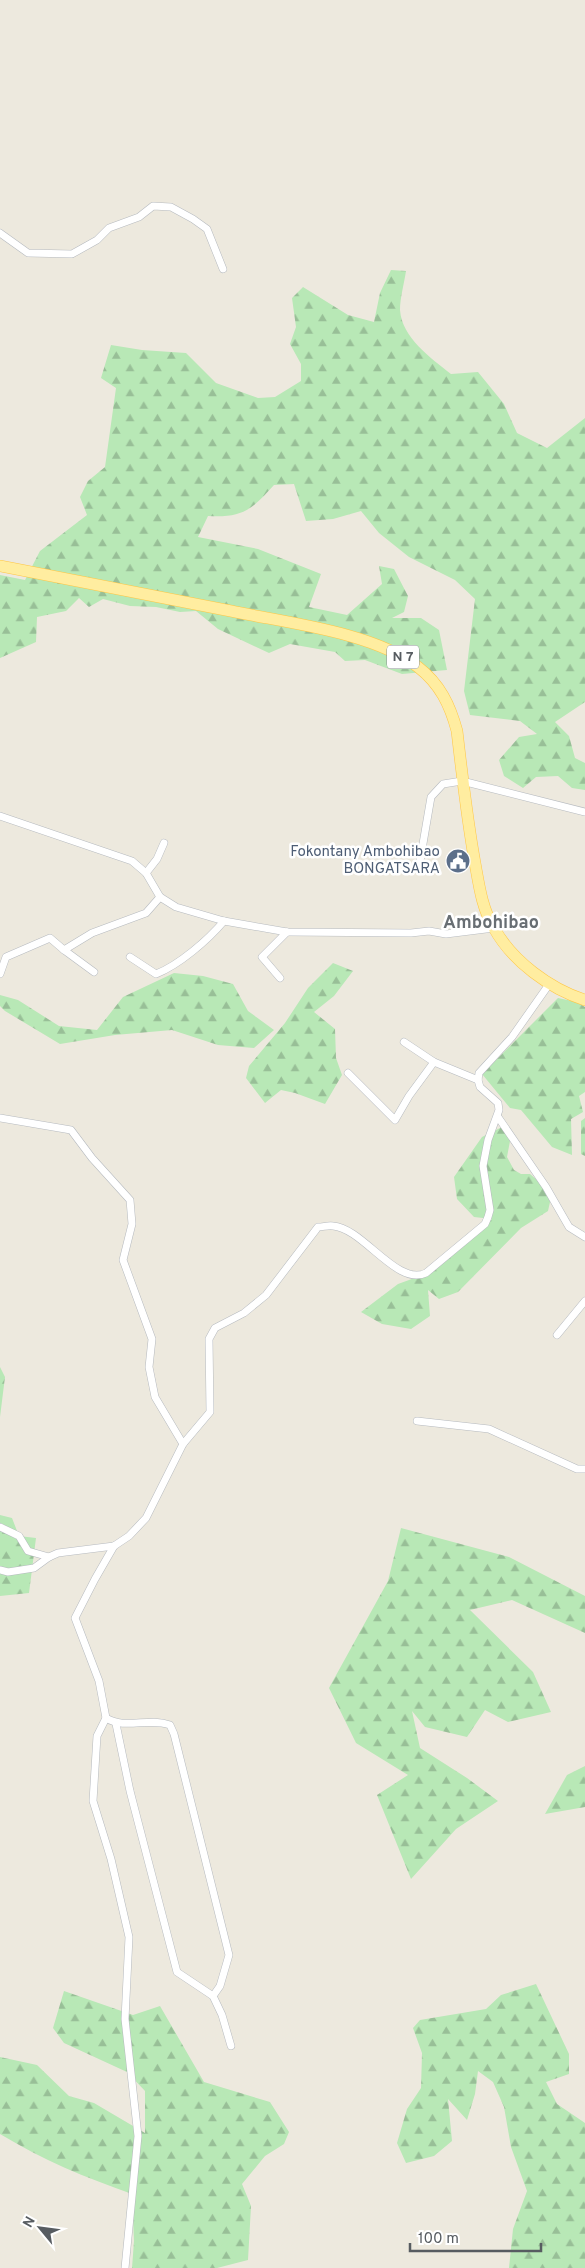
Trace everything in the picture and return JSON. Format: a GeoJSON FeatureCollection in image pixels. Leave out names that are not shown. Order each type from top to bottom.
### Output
{"type":"FeatureCollection","features":[{"type":"Feature","properties":{"kind":"main road","name":"N 7"},"geometry":{"type":"LineString","coordinates":[[0,566],[308,626],[383,648],[418,667],[442,692],[451,710],[457,731],[462,781],[477,876],[484,904],[494,928],[522,962],[550,983],[585,1000]]}},
{"type":"Feature","properties":{"kind":"street"},"geometry":{"type":"LineString","coordinates":[[0,233],[28,252],[72,254],[97,240],[108,228],[139,217],[153,206],[171,207],[193,218],[208,229],[223,269]]}},
{"type":"Feature","properties":{"kind":"street"},"geometry":{"type":"LineString","coordinates":[[420,861],[431,798],[443,784],[462,781],[585,812]]}},
{"type":"Feature","properties":{"kind":"street"},"geometry":{"type":"LineString","coordinates":[[0,816],[132,861],[146,873],[160,897],[176,907],[224,921],[287,932],[403,933],[428,931],[446,934],[494,928]]}},
{"type":"Feature","properties":{"kind":"street"},"geometry":{"type":"LineString","coordinates":[[146,873],[157,859],[164,843]]}},
{"type":"Feature","properties":{"kind":"street"},"geometry":{"type":"LineString","coordinates":[[64,950],[92,933],[146,913],[160,897]]}},
{"type":"Feature","properties":{"kind":"street"},"geometry":{"type":"LineString","coordinates":[[130,957],[156,974],[170,968],[224,921]]}},
{"type":"Feature","properties":{"kind":"street"},"geometry":{"type":"LineString","coordinates":[[280,978],[262,957],[287,932]]}},
{"type":"Feature","properties":{"kind":"street"},"geometry":{"type":"LineString","coordinates":[[0,974],[6,957],[50,938],[94,972]]}},
{"type":"Feature","properties":{"kind":"street"},"geometry":{"type":"LineString","coordinates":[[125,2268],[138,2136],[125,2019],[129,1937],[111,1859],[93,1801],[98,1736],[106,1718],[99,1681],[75,1618],[114,1546],[129,1536],[146,1518],[183,1444],[210,1412],[209,1339],[214,1328],[244,1313],[266,1295],[318,1228],[334,1226],[347,1231],[406,1274],[418,1277],[426,1273],[485,1224],[490,1210],[483,1166],[488,1140],[498,1117],[498,1103],[480,1087],[479,1073],[512,1037],[550,983]]}},
{"type":"Feature","properties":{"kind":"street"},"geometry":{"type":"LineString","coordinates":[[404,1042],[434,1062],[478,1080]]}},
{"type":"Feature","properties":{"kind":"street"},"geometry":{"type":"LineString","coordinates":[[348,1073],[395,1120],[409,1096],[434,1062]]}},
{"type":"Feature","properties":{"kind":"street"},"geometry":{"type":"LineString","coordinates":[[498,1117],[546,1187],[569,1227],[585,1237]]}},
{"type":"Feature","properties":{"kind":"street"},"geometry":{"type":"LineString","coordinates":[[0,1118],[71,1130],[92,1158],[130,1200],[132,1224],[123,1260],[152,1339],[149,1367],[156,1397],[183,1444]]}},
{"type":"Feature","properties":{"kind":"street"},"geometry":{"type":"LineString","coordinates":[[558,1335],[585,1300]]}},
{"type":"Feature","properties":{"kind":"street"},"geometry":{"type":"LineString","coordinates":[[417,1421],[489,1429],[576,1469],[585,1469]]}},
{"type":"Feature","properties":{"kind":"street"},"geometry":{"type":"LineString","coordinates":[[0,1527],[19,1536],[28,1551],[48,1557]]}},
{"type":"Feature","properties":{"kind":"street"},"geometry":{"type":"LineString","coordinates":[[0,1570],[8,1572],[34,1568],[48,1557],[58,1553],[114,1546]]}},
{"type":"Feature","properties":{"kind":"street"},"geometry":{"type":"LineString","coordinates":[[106,1718],[116,1724],[161,1722],[170,1725],[174,1734],[229,1955],[220,1986],[213,1996]]}},
{"type":"Feature","properties":{"kind":"street"},"geometry":{"type":"LineString","coordinates":[[116,1724],[138,1820],[177,1972],[213,1996],[222,2015],[231,2046]]}},
{"type":"Feature","properties":{"kind":"green space"},"geometry":{"type":"Polygon","coordinates":[[[391,270],[406,271],[400,310],[406,330],[412,338],[427,354],[451,374],[478,372],[504,404],[517,433],[547,448],[585,418],[585,702],[555,722],[569,736],[575,758],[585,763],[585,790],[572,788],[558,776],[536,777],[523,788],[504,776],[499,760],[519,737],[537,734],[520,721],[470,715],[464,691],[475,599],[455,580],[409,557],[379,533],[361,511],[333,519],[306,521],[294,484],[274,485],[253,506],[239,513],[208,516],[198,537],[258,549],[321,574],[309,607],[347,615],[382,584],[379,566],[394,569],[408,596],[404,612],[392,618],[421,618],[439,630],[447,670],[402,674],[365,660],[345,661],[335,652],[290,644],[269,653],[218,629],[196,611],[180,612],[156,607],[130,606],[103,599],[89,607],[79,598],[66,611],[37,617],[36,642],[0,658],[0,575],[25,580],[40,551],[87,515],[80,497],[88,481],[105,467],[116,388],[101,378],[111,345],[142,350],[186,353],[216,383],[258,398],[275,397],[301,381],[301,364],[290,344],[296,327],[292,298],[303,287],[348,315],[374,322],[380,293],[391,270]]]}},
{"type":"Feature","properties":{"kind":"green space"},"geometry":{"type":"Polygon","coordinates":[[[333,963],[353,971],[334,996],[314,1012],[335,1029],[336,1058],[342,1075],[325,1104],[281,1090],[265,1103],[246,1078],[249,1066],[285,1023],[308,988],[333,963]]]}},
{"type":"Feature","properties":{"kind":"green space"},"geometry":{"type":"Polygon","coordinates":[[[174,973],[203,976],[233,984],[248,1011],[274,1030],[254,1048],[218,1045],[172,1030],[115,1035],[60,1044],[5,1011],[0,1006],[0,995],[18,1000],[59,1026],[97,1030],[123,997],[174,973]]]}},
{"type":"Feature","properties":{"kind":"green space"},"geometry":{"type":"Polygon","coordinates":[[[558,998],[577,1002],[585,1007],[585,1092],[579,1096],[583,1112],[571,1119],[572,1155],[552,1147],[521,1110],[510,1108],[482,1074],[558,998]]]}},
{"type":"Feature","properties":{"kind":"green space"},"geometry":{"type":"Polygon","coordinates":[[[585,1118],[585,1156],[581,1154],[581,1121],[585,1118]]]}},
{"type":"Feature","properties":{"kind":"green space"},"geometry":{"type":"Polygon","coordinates":[[[506,1125],[510,1141],[507,1157],[514,1170],[521,1174],[530,1174],[552,1193],[548,1211],[521,1228],[458,1292],[439,1299],[428,1290],[430,1316],[411,1329],[382,1324],[361,1312],[398,1284],[420,1276],[492,1219],[474,1217],[457,1199],[454,1177],[482,1137],[506,1125]]]}},
{"type":"Feature","properties":{"kind":"green space"},"geometry":{"type":"Polygon","coordinates":[[[0,1367],[5,1377],[0,1417],[0,1367]]]}},
{"type":"Feature","properties":{"kind":"green space"},"geometry":{"type":"Polygon","coordinates":[[[0,1515],[12,1518],[19,1536],[36,1538],[29,1593],[0,1596],[0,1515]]]}},
{"type":"Feature","properties":{"kind":"green space"},"geometry":{"type":"Polygon","coordinates":[[[401,1528],[509,1557],[585,1596],[585,1633],[512,1600],[470,1610],[533,1672],[551,1712],[508,1722],[485,1710],[467,1737],[425,1727],[412,1711],[420,1748],[467,1778],[498,1801],[456,1829],[411,1879],[377,1795],[408,1775],[356,1743],[329,1688],[388,1581],[401,1528]]]}},
{"type":"Feature","properties":{"kind":"green space"},"geometry":{"type":"Polygon","coordinates":[[[585,1766],[585,1807],[545,1814],[567,1775],[585,1766]]]}},
{"type":"Feature","properties":{"kind":"green space"},"geometry":{"type":"Polygon","coordinates":[[[536,1984],[569,2054],[569,2074],[546,2082],[557,2104],[585,2123],[585,2268],[509,2268],[513,2229],[527,2191],[511,2147],[504,2107],[493,2082],[478,2071],[475,2094],[467,2120],[448,2099],[452,2141],[434,2156],[406,2163],[397,2143],[407,2109],[421,2088],[422,2053],[413,2028],[420,2020],[486,2009],[501,1995],[536,1984]]]}},
{"type":"Feature","properties":{"kind":"green space"},"geometry":{"type":"Polygon","coordinates":[[[64,1991],[133,2015],[160,2006],[204,2082],[270,2102],[289,2132],[284,2144],[265,2156],[242,2184],[251,2206],[248,2260],[217,2268],[132,2268],[134,2241],[132,2194],[64,2167],[0,2134],[0,2057],[37,2065],[69,2096],[94,2103],[145,2133],[145,2091],[127,2072],[64,2043],[53,2028],[64,1991]]]}},
{"type":"Feature","properties":{"kind":"place","name":"Fokontany Ambohibao BONGATSARA"},"geometry":{"type":"Point","coordinates":[458,861]}},
{"type":"Feature","properties":{"kind":"district","name":"Ambohibao"},"geometry":{"type":"Point","coordinates":[491,923]}}]}
